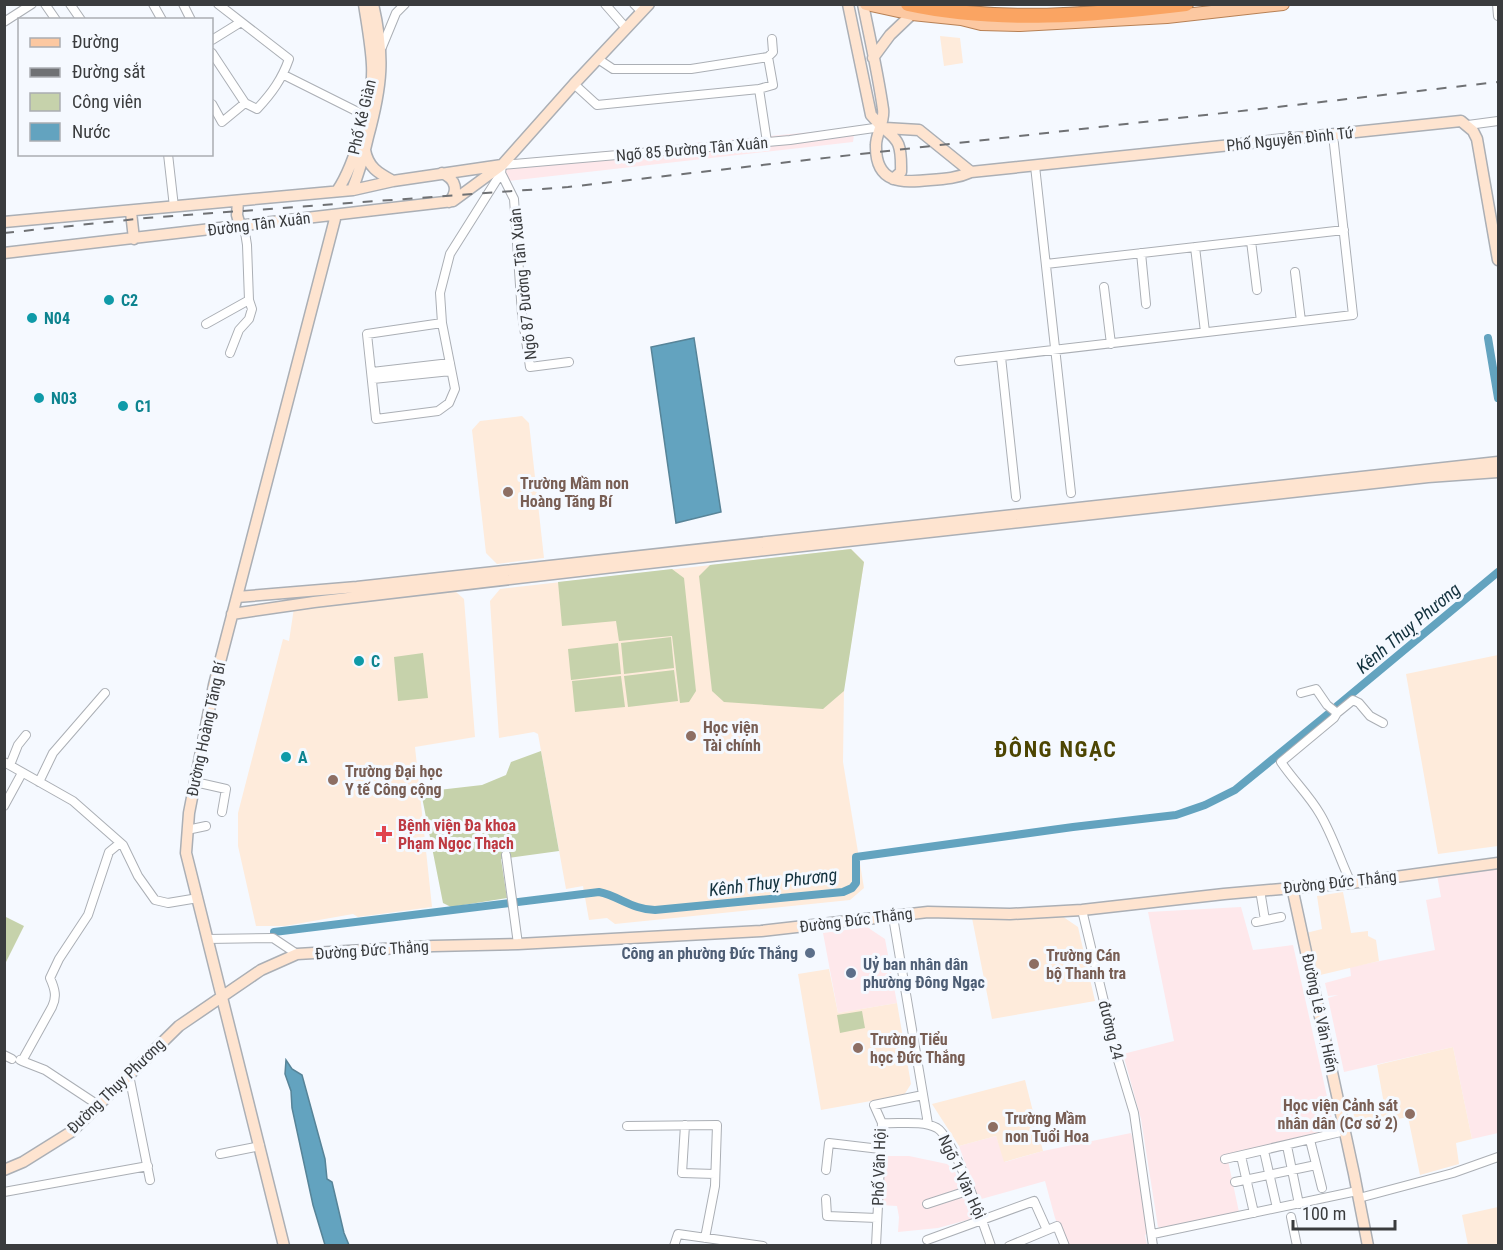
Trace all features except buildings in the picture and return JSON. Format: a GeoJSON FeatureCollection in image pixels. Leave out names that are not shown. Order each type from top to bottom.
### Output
{"type":"FeatureCollection","features":[{"type":"Feature","properties":{"kind":"highway"},"geometry":{"type":"LineString","coordinates":[[910,9],[1022,16],[1099,13],[1186,4]]}},
{"type":"Feature","properties":{"kind":"main road"},"geometry":{"type":"LineString","coordinates":[[865,4],[910,9],[981,24],[1063,24],[1167,17],[1282,4]]}},
{"type":"Feature","properties":{"kind":"main road"},"geometry":{"type":"LineString","coordinates":[[961,19],[1087,16],[1224,4]]}},
{"type":"Feature","properties":{"kind":"street"},"geometry":{"type":"LineString","coordinates":[[4,22],[32,4]]}},
{"type":"Feature","properties":{"kind":"street"},"geometry":{"type":"LineString","coordinates":[[45,4],[55,18]]}},
{"type":"Feature","properties":{"kind":"street"},"geometry":{"type":"LineString","coordinates":[[70,4],[80,18]]}},
{"type":"Feature","properties":{"kind":"street"},"geometry":{"type":"LineString","coordinates":[[153,4],[161,18]]}},
{"type":"Feature","properties":{"kind":"street"},"geometry":{"type":"LineString","coordinates":[[183,4],[190,18]]}},
{"type":"Feature","properties":{"kind":"street"},"geometry":{"type":"LineString","coordinates":[[213,55],[245,104],[257,109],[274,91],[284,75],[289,59],[218,4]]}},
{"type":"Feature","properties":{"kind":"street","name":"Phố Kẻ Giàn"},"geometry":{"type":"LineString","coordinates":[[352,190],[365,150],[381,81],[380,52],[363,4]]}},
{"type":"Feature","properties":{"kind":"street","name":"Phố Kẻ Giàn"},"geometry":{"type":"LineString","coordinates":[[337,191],[350,166],[369,94],[373,4]]}},
{"type":"Feature","properties":{"kind":"street"},"geometry":{"type":"LineString","coordinates":[[380,52],[396,13],[405,4]]}},
{"type":"Feature","properties":{"kind":"street"},"geometry":{"type":"LineString","coordinates":[[605,4],[626,28]]}},
{"type":"Feature","properties":{"kind":"street"},"geometry":{"type":"LineString","coordinates":[[848,4],[871,115],[881,127],[895,135],[900,144],[901,172],[893,179],[886,175],[878,159],[876,147],[881,127],[884,113],[865,4]]}},
{"type":"Feature","properties":{"kind":"street"},"geometry":{"type":"LineString","coordinates":[[1497,4],[1498,16]]}},
{"type":"Feature","properties":{"kind":"street","name":"Đường Tân Xuân"},"geometry":{"type":"LineString","coordinates":[[4,253],[448,202],[502,169],[642,7]]}},
{"type":"Feature","properties":{"kind":"street"},"geometry":{"type":"LineString","coordinates":[[873,58],[910,9]]}},
{"type":"Feature","properties":{"kind":"street"},"geometry":{"type":"LineString","coordinates":[[213,39],[241,22]]}},
{"type":"Feature","properties":{"kind":"street"},"geometry":{"type":"LineString","coordinates":[[856,41],[890,35]]}},
{"type":"Feature","properties":{"kind":"street"},"geometry":{"type":"LineString","coordinates":[[598,59],[613,69],[691,69],[768,57],[774,52],[772,39]]}},
{"type":"Feature","properties":{"kind":"street"},"geometry":{"type":"LineString","coordinates":[[574,84],[597,105],[759,89],[773,85],[768,57]]}},
{"type":"Feature","properties":{"kind":"street"},"geometry":{"type":"LineString","coordinates":[[284,75],[364,116]]}},
{"type":"Feature","properties":{"kind":"street"},"geometry":{"type":"LineString","coordinates":[[759,89],[767,142]]}},
{"type":"Feature","properties":{"kind":"street"},"geometry":{"type":"LineString","coordinates":[[213,106],[222,122],[245,104]]}},
{"type":"Feature","properties":{"kind":"street","name":"Phố Nguyễn Đình Tứ"},"geometry":{"type":"LineString","coordinates":[[893,179],[904,183],[959,178],[971,172],[1461,121],[1468,125]]}},
{"type":"Feature","properties":{"kind":"street"},"geometry":{"type":"LineString","coordinates":[[1498,121],[1468,125],[1477,139],[1498,260]]}},
{"type":"Feature","properties":{"kind":"street"},"geometry":{"type":"LineString","coordinates":[[881,127],[919,130],[971,172]]}},
{"type":"Feature","properties":{"kind":"street","name":"Ngõ 85 Đường Tân Xuân"},"geometry":{"type":"LineString","coordinates":[[502,169],[767,142],[881,127]]}},
{"type":"Feature","properties":{"kind":"street"},"geometry":{"type":"LineString","coordinates":[[959,361],[1353,315],[1333,135]]}},
{"type":"Feature","properties":{"kind":"street"},"geometry":{"type":"LineString","coordinates":[[365,150],[373,169],[393,181]]}},
{"type":"Feature","properties":{"kind":"street"},"geometry":{"type":"LineString","coordinates":[[168,156],[174,207]]}},
{"type":"Feature","properties":{"kind":"street"},"geometry":{"type":"LineString","coordinates":[[1035,166],[1071,493]]}},
{"type":"Feature","properties":{"kind":"street"},"geometry":{"type":"LineString","coordinates":[[442,322],[367,334],[376,419],[438,411],[449,403],[455,389],[442,322],[440,293],[450,254],[502,169]]}},
{"type":"Feature","properties":{"kind":"street","name":"Đường Tân Xuân"},"geometry":{"type":"LineString","coordinates":[[4,222],[352,190],[442,173],[502,169]]}},
{"type":"Feature","properties":{"kind":"street","name":"Ngõ 87 Đường Tân Xuân"},"geometry":{"type":"LineString","coordinates":[[502,169],[514,200],[522,314],[530,367],[569,362]]}},
{"type":"Feature","properties":{"kind":"street"},"geometry":{"type":"LineString","coordinates":[[442,173],[452,178],[455,186],[454,195],[448,202]]}},
{"type":"Feature","properties":{"kind":"street"},"geometry":{"type":"LineString","coordinates":[[230,353],[239,330],[249,319],[251,313],[248,254],[242,226],[237,215],[238,201]]}},
{"type":"Feature","properties":{"kind":"street"},"geometry":{"type":"LineString","coordinates":[[131,212],[134,239]]}},
{"type":"Feature","properties":{"kind":"street","name":"Đường Hoàng Tăng Bí"},"geometry":{"type":"LineString","coordinates":[[284,1245],[186,853],[187,830],[214,685],[336,214]]}},
{"type":"Feature","properties":{"kind":"street"},"geometry":{"type":"LineString","coordinates":[[1046,264],[1344,230]]}},
{"type":"Feature","properties":{"kind":"street"},"geometry":{"type":"LineString","coordinates":[[1251,241],[1257,290]]}},
{"type":"Feature","properties":{"kind":"street"},"geometry":{"type":"LineString","coordinates":[[1196,247],[1205,332]]}},
{"type":"Feature","properties":{"kind":"street"},"geometry":{"type":"LineString","coordinates":[[1141,253],[1146,304]]}},
{"type":"Feature","properties":{"kind":"street"},"geometry":{"type":"LineString","coordinates":[[1295,272],[1300,321]]}},
{"type":"Feature","properties":{"kind":"street"},"geometry":{"type":"LineString","coordinates":[[1104,287],[1111,344]]}},
{"type":"Feature","properties":{"kind":"street"},"geometry":{"type":"LineString","coordinates":[[206,324],[249,300]]}},
{"type":"Feature","properties":{"kind":"street"},"geometry":{"type":"LineString","coordinates":[[1001,357],[1016,497]]}},
{"type":"Feature","properties":{"kind":"street"},"geometry":{"type":"LineString","coordinates":[[372,375],[450,367]]}},
{"type":"Feature","properties":{"kind":"street"},"geometry":{"type":"LineString","coordinates":[[237,597],[357,587],[1498,462]]}},
{"type":"Feature","properties":{"kind":"street"},"geometry":{"type":"LineString","coordinates":[[232,614],[633,564],[1498,471]]}},
{"type":"Feature","properties":{"kind":"street"},"geometry":{"type":"LineString","coordinates":[[1301,693],[1316,689],[1331,709],[1334,718],[1281,762],[1319,812],[1351,883]]}},
{"type":"Feature","properties":{"kind":"street"},"geometry":{"type":"LineString","coordinates":[[39,782],[53,753],[105,693]]}},
{"type":"Feature","properties":{"kind":"street"},"geometry":{"type":"LineString","coordinates":[[1331,709],[1353,700],[1359,703],[1370,716],[1383,723]]}},
{"type":"Feature","properties":{"kind":"street"},"geometry":{"type":"LineString","coordinates":[[26,735],[7,764],[73,801],[120,843],[138,876],[155,900],[168,903],[198,898]]}},
{"type":"Feature","properties":{"kind":"street"},"geometry":{"type":"LineString","coordinates":[[4,806],[22,772]]}},
{"type":"Feature","properties":{"kind":"street"},"geometry":{"type":"LineString","coordinates":[[195,782],[226,789],[222,812]]}},
{"type":"Feature","properties":{"kind":"street"},"geometry":{"type":"LineString","coordinates":[[187,830],[206,826]]}},
{"type":"Feature","properties":{"kind":"street"},"geometry":{"type":"LineString","coordinates":[[98,1105],[45,1070],[16,1059],[56,999],[50,978],[88,915],[109,852],[120,843]]}},
{"type":"Feature","properties":{"kind":"street"},"geometry":{"type":"LineString","coordinates":[[506,855],[518,944]]}},
{"type":"Feature","properties":{"kind":"street","name":"Đường Đức Thắng"},"geometry":{"type":"LineString","coordinates":[[223,995],[261,970],[297,954],[761,931],[928,912],[1010,914],[1082,910],[1260,890],[1351,883],[1498,863]]}},
{"type":"Feature","properties":{"kind":"street","name":"Đường Lê Văn Hiến"},"geometry":{"type":"LineString","coordinates":[[1292,887],[1368,1245]]}},
{"type":"Feature","properties":{"kind":"street"},"geometry":{"type":"LineString","coordinates":[[1260,890],[1265,920]]}},
{"type":"Feature","properties":{"kind":"street","name":"đường 24"},"geometry":{"type":"LineString","coordinates":[[1082,910],[1118,1060],[1134,1113],[1153,1245]]}},
{"type":"Feature","properties":{"kind":"street"},"geometry":{"type":"LineString","coordinates":[[893,917],[928,1125]]}},
{"type":"Feature","properties":{"kind":"street"},"geometry":{"type":"LineString","coordinates":[[1256,922],[1281,917]]}},
{"type":"Feature","properties":{"kind":"street"},"geometry":{"type":"LineString","coordinates":[[207,939],[273,938],[297,954]]}},
{"type":"Feature","properties":{"kind":"street","name":"Đường Thụy Phương"},"geometry":{"type":"LineString","coordinates":[[4,1170],[23,1162],[71,1132],[179,1026],[223,995]]}},
{"type":"Feature","properties":{"kind":"street"},"geometry":{"type":"LineString","coordinates":[[129,1075],[150,1180]]}},
{"type":"Feature","properties":{"kind":"street","name":"Phố Văn Hội"},"geometry":{"type":"LineString","coordinates":[[876,1245],[882,1123],[874,1105],[923,1095]]}},
{"type":"Feature","properties":{"kind":"street","name":"Ngõ 1 Văn Hội"},"geometry":{"type":"LineString","coordinates":[[882,1123],[928,1125],[940,1130],[948,1141],[970,1190],[991,1245]]}},
{"type":"Feature","properties":{"kind":"street"},"geometry":{"type":"LineString","coordinates":[[685,1125],[682,1173],[715,1174]]}},
{"type":"Feature","properties":{"kind":"street"},"geometry":{"type":"LineString","coordinates":[[627,1126],[717,1125],[709,1241]]}},
{"type":"Feature","properties":{"kind":"street"},"geometry":{"type":"LineString","coordinates":[[1225,1160],[1345,1131]]}},
{"type":"Feature","properties":{"kind":"street"},"geometry":{"type":"LineString","coordinates":[[1310,1140],[1322,1188]]}},
{"type":"Feature","properties":{"kind":"street"},"geometry":{"type":"LineString","coordinates":[[826,1170],[829,1143],[880,1149]]}},
{"type":"Feature","properties":{"kind":"street"},"geometry":{"type":"LineString","coordinates":[[220,1154],[260,1146]]}},
{"type":"Feature","properties":{"kind":"street"},"geometry":{"type":"LineString","coordinates":[[1287,1146],[1299,1204]]}},
{"type":"Feature","properties":{"kind":"street"},"geometry":{"type":"LineString","coordinates":[[1264,1151],[1277,1208]]}},
{"type":"Feature","properties":{"kind":"street"},"geometry":{"type":"LineString","coordinates":[[1241,1156],[1254,1213]]}},
{"type":"Feature","properties":{"kind":"street"},"geometry":{"type":"LineString","coordinates":[[1153,1234],[1432,1179],[1498,1157]]}},
{"type":"Feature","properties":{"kind":"street"},"geometry":{"type":"LineString","coordinates":[[1235,1182],[1316,1165]]}},
{"type":"Feature","properties":{"kind":"street"},"geometry":{"type":"LineString","coordinates":[[4,1192],[148,1166]]}},
{"type":"Feature","properties":{"kind":"street"},"geometry":{"type":"LineString","coordinates":[[927,1204],[970,1190]]}},
{"type":"Feature","properties":{"kind":"street"},"geometry":{"type":"LineString","coordinates":[[826,1199],[827,1216],[877,1218]]}},
{"type":"Feature","properties":{"kind":"street"},"geometry":{"type":"LineString","coordinates":[[927,1240],[1034,1201],[1047,1230]]}},
{"type":"Feature","properties":{"kind":"street"},"geometry":{"type":"LineString","coordinates":[[1291,1217],[1297,1245]]}},
{"type":"Feature","properties":{"kind":"street"},"geometry":{"type":"LineString","coordinates":[[1009,1245],[1029,1242],[1057,1226],[1065,1245]]}},
{"type":"Feature","properties":{"kind":"street"},"geometry":{"type":"LineString","coordinates":[[674,1245],[678,1234],[709,1241],[763,1245]]}},
{"type":"Feature","properties":{"kind":"shaded area"},"geometry":{"type":"Polygon","coordinates":[[[940,36],[960,38],[963,63],[944,66],[940,36]]]}},
{"type":"Feature","properties":{"kind":"shaded area"},"geometry":{"type":"Polygon","coordinates":[[[855,128],[853,142],[507,181],[501,173],[513,160],[855,128]]]}},
{"type":"Feature","properties":{"kind":"shaded area","name":"Trường Mầm non Hoàng Tăng Bí"},"geometry":{"type":"Polygon","coordinates":[[[522,416],[529,423],[544,558],[497,564],[486,553],[472,430],[480,421],[522,416]]]}},
{"type":"Feature","properties":{"kind":"shaded area","name":"Học viện Tài chính"},"geometry":{"type":"Polygon","coordinates":[[[851,549],[864,562],[844,687],[843,762],[864,888],[850,900],[615,924],[607,918],[589,920],[583,886],[566,889],[538,734],[534,732],[499,738],[490,601],[500,589],[851,549]]]}},
{"type":"Feature","properties":{"kind":"shaded area","name":"Trường Đại học Y tế Công cộng"},"geometry":{"type":"Polygon","coordinates":[[[455,591],[464,599],[475,737],[415,747],[432,907],[358,917],[353,914],[285,926],[256,926],[238,846],[238,813],[283,639],[289,641],[294,608],[455,591]]]}},
{"type":"Feature","properties":{"kind":"shaded area"},"geometry":{"type":"Polygon","coordinates":[[[1498,655],[1498,846],[1438,854],[1406,674],[1498,655]]]}},
{"type":"Feature","properties":{"kind":"shaded area"},"geometry":{"type":"Polygon","coordinates":[[[1498,867],[1498,1133],[1472,1139],[1453,1047],[1344,1072],[1328,998],[1338,995],[1328,996],[1325,983],[1351,976],[1350,967],[1435,950],[1426,900],[1441,897],[1437,875],[1498,867]]]}},
{"type":"Feature","properties":{"kind":"shaded area"},"geometry":{"type":"Polygon","coordinates":[[[1343,892],[1351,933],[1368,931],[1368,936],[1376,940],[1379,961],[1316,976],[1306,933],[1322,929],[1317,896],[1343,892]]]}},
{"type":"Feature","properties":{"kind":"shaded area"},"geometry":{"type":"Polygon","coordinates":[[[1241,907],[1253,950],[1293,945],[1335,1132],[1227,1156],[1239,1212],[1161,1228],[1158,1227],[1141,1119],[1123,1054],[1174,1041],[1148,912],[1241,907]]]}},
{"type":"Feature","properties":{"kind":"shaded area","name":"Trường Cán bộ Thanh tra"},"geometry":{"type":"Polygon","coordinates":[[[1059,914],[1078,927],[1095,1001],[992,1019],[972,918],[1059,914]]]}},
{"type":"Feature","properties":{"kind":"shaded area"},"geometry":{"type":"Polygon","coordinates":[[[867,927],[885,939],[897,1003],[838,1013],[823,933],[867,927]]]}},
{"type":"Feature","properties":{"kind":"shaded area","name":"Trường Tiểu học Đức Thắng"},"geometry":{"type":"Polygon","coordinates":[[[829,969],[838,1013],[897,1003],[911,1084],[904,1095],[821,1110],[798,974],[829,969]]]}},
{"type":"Feature","properties":{"kind":"shaded area","name":"Học viện Cảnh sát nhân dân (Cơ sở 2)"},"geometry":{"type":"Polygon","coordinates":[[[1453,1047],[1472,1139],[1456,1143],[1459,1164],[1420,1175],[1408,1117],[1356,1127],[1353,1111],[1384,1104],[1377,1065],[1453,1047]]]}},
{"type":"Feature","properties":{"kind":"shaded area","name":"Trường Mầm non Tuổi Hoa"},"geometry":{"type":"Polygon","coordinates":[[[1025,1080],[1043,1151],[1004,1162],[996,1136],[959,1146],[932,1104],[1025,1080]]]}},
{"type":"Feature","properties":{"kind":"shaded area"},"geometry":{"type":"Polygon","coordinates":[[[1131,1133],[1148,1194],[1153,1229],[1145,1235],[1147,1245],[1067,1245],[1055,1218],[1045,1181],[978,1200],[959,1146],[996,1136],[1005,1162],[1043,1151],[1131,1133]]]}},
{"type":"Feature","properties":{"kind":"shaded area"},"geometry":{"type":"Polygon","coordinates":[[[883,1156],[909,1156],[947,1164],[955,1171],[958,1182],[963,1184],[978,1217],[938,1228],[898,1232],[897,1206],[880,1205],[883,1156]]]}},
{"type":"Feature","properties":{"kind":"shaded area"},"geometry":{"type":"Polygon","coordinates":[[[1498,1207],[1498,1245],[1468,1245],[1462,1215],[1498,1207]]]}},
{"type":"Feature","properties":{"kind":"green space"},"geometry":{"type":"Polygon","coordinates":[[[851,549],[864,562],[844,691],[823,709],[724,702],[712,691],[699,576],[710,565],[851,549]]]}},
{"type":"Feature","properties":{"kind":"green space"},"geometry":{"type":"Polygon","coordinates":[[[672,569],[684,578],[696,691],[689,702],[680,703],[672,636],[619,641],[616,621],[562,626],[558,582],[672,569]]]}},
{"type":"Feature","properties":{"kind":"green space"},"geometry":{"type":"Polygon","coordinates":[[[671,637],[674,668],[624,674],[621,643],[671,637]]]}},
{"type":"Feature","properties":{"kind":"green space"},"geometry":{"type":"Polygon","coordinates":[[[618,643],[621,674],[571,680],[568,649],[618,643]]]}},
{"type":"Feature","properties":{"kind":"green space"},"geometry":{"type":"Polygon","coordinates":[[[423,653],[428,698],[398,701],[394,657],[423,653]]]}},
{"type":"Feature","properties":{"kind":"green space"},"geometry":{"type":"Polygon","coordinates":[[[674,670],[678,701],[628,707],[624,676],[674,670]]]}},
{"type":"Feature","properties":{"kind":"green space"},"geometry":{"type":"Polygon","coordinates":[[[621,676],[625,707],[575,712],[572,681],[621,676]]]}},
{"type":"Feature","properties":{"kind":"green space"},"geometry":{"type":"Polygon","coordinates":[[[541,751],[559,851],[501,859],[507,898],[451,907],[443,903],[421,792],[482,785],[506,775],[511,762],[541,751]]]}},
{"type":"Feature","properties":{"kind":"green space"},"geometry":{"type":"Polygon","coordinates":[[[4,916],[24,926],[5,964],[4,964],[4,916]]]}},
{"type":"Feature","properties":{"kind":"green space"},"geometry":{"type":"Polygon","coordinates":[[[862,1011],[865,1028],[840,1033],[837,1015],[862,1011]]]}},
{"type":"Feature","properties":{"kind":"water"},"geometry":{"type":"Polygon","coordinates":[[[694,338],[721,512],[676,523],[651,347],[694,338]]]}},
{"type":"Feature","properties":{"kind":"water"},"geometry":{"type":"Polygon","coordinates":[[[286,1060],[292,1069],[302,1075],[325,1159],[327,1179],[332,1182],[349,1245],[325,1245],[313,1205],[292,1108],[291,1091],[285,1074],[286,1060]]]}},
{"type":"Feature","properties":{"kind":"waterway","name":"Kênh Thuỵ Phương"},"geometry":{"type":"LineString","coordinates":[[1488,338],[1498,398]]}},
{"type":"Feature","properties":{"kind":"waterway","name":"Kênh Thuỵ Phương"},"geometry":{"type":"LineString","coordinates":[[1337,706],[1498,572]]}},
{"type":"Feature","properties":{"kind":"waterway","name":"Kênh Thuỵ Phương"},"geometry":{"type":"LineString","coordinates":[[274,932],[599,892],[640,908],[655,910],[843,892],[852,888],[856,883],[856,857],[1176,815],[1205,805],[1235,790],[1328,714]]}},
{"type":"Feature","properties":{"kind":"railway"},"geometry":{"type":"LineString","coordinates":[[4,233],[146,218],[568,187],[1498,82]]}},
{"type":"Feature","properties":{"kind":"place","name":"C2"},"geometry":{"type":"Point","coordinates":[109,300]}},
{"type":"Feature","properties":{"kind":"place","name":"N04"},"geometry":{"type":"Point","coordinates":[32,318]}},
{"type":"Feature","properties":{"kind":"place","name":"N03"},"geometry":{"type":"Point","coordinates":[39,398]}},
{"type":"Feature","properties":{"kind":"place","name":"C1"},"geometry":{"type":"Point","coordinates":[123,406]}},
{"type":"Feature","properties":{"kind":"place","name":"Trường Mầm non Hoàng Tăng Bí"},"geometry":{"type":"Point","coordinates":[508,492]}},
{"type":"Feature","properties":{"kind":"place","name":"C"},"geometry":{"type":"Point","coordinates":[359,661]}},
{"type":"Feature","properties":{"kind":"place","name":"Học viện Tài chính"},"geometry":{"type":"Point","coordinates":[691,736]}},
{"type":"Feature","properties":{"kind":"place","name":"A"},"geometry":{"type":"Point","coordinates":[286,757]}},
{"type":"Feature","properties":{"kind":"place","name":"Trường Đại học Y tế Công cộng"},"geometry":{"type":"Point","coordinates":[333,780]}},
{"type":"Feature","properties":{"kind":"place","name":"Bệnh viện Đa khoa Phạm Ngọc Thạch"},"geometry":{"type":"Point","coordinates":[384,834]}},
{"type":"Feature","properties":{"kind":"place","name":"Công an phường Đức Thắng"},"geometry":{"type":"Point","coordinates":[810,953]}},
{"type":"Feature","properties":{"kind":"place","name":"Trường Cán bộ Thanh tra"},"geometry":{"type":"Point","coordinates":[1034,964]}},
{"type":"Feature","properties":{"kind":"place","name":"Uỷ ban nhân dân phường Đông Ngạc"},"geometry":{"type":"Point","coordinates":[851,973]}},
{"type":"Feature","properties":{"kind":"place","name":"Trường Tiểu học Đức Thắng"},"geometry":{"type":"Point","coordinates":[858,1048]}},
{"type":"Feature","properties":{"kind":"place","name":"Học viện Cảnh sát nhân dân (Cơ sở 2)"},"geometry":{"type":"Point","coordinates":[1410,1114]}},
{"type":"Feature","properties":{"kind":"place","name":"Trường Mầm non Tuổi Hoa"},"geometry":{"type":"Point","coordinates":[993,1127]}},
{"type":"Feature","properties":{"kind":"district","name":"ĐÔNG NGẠC"},"geometry":{"type":"Point","coordinates":[1056,749]}}]}
